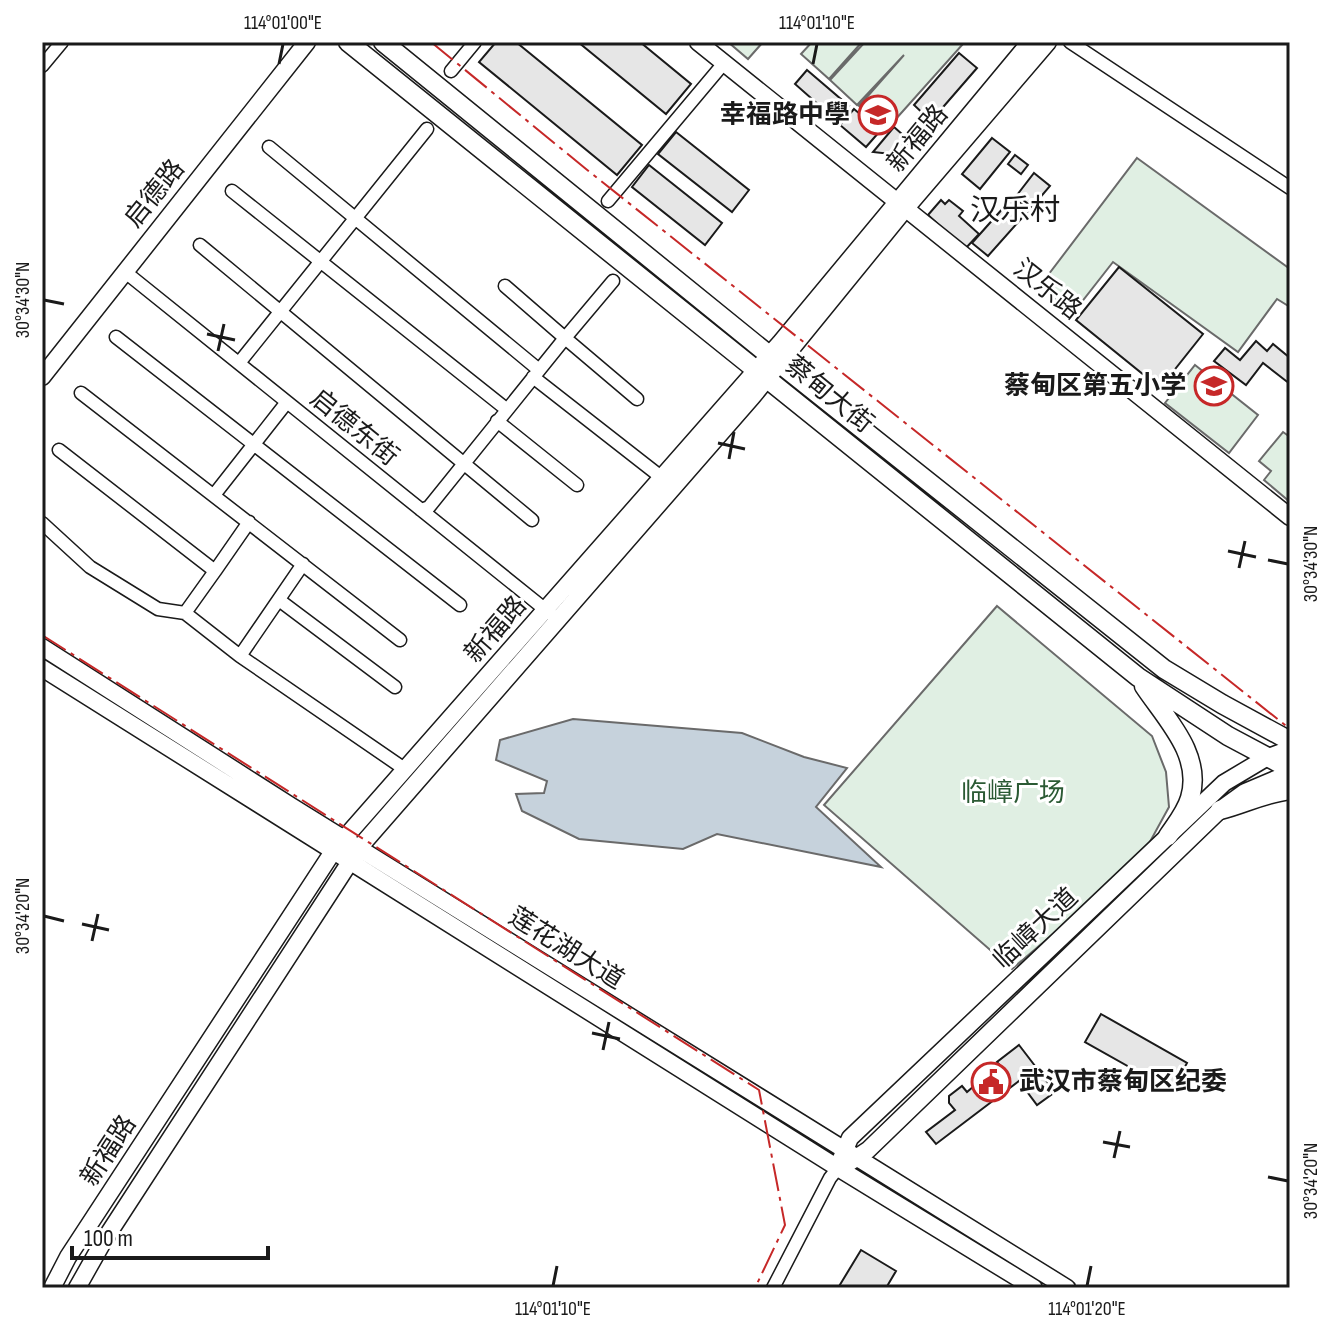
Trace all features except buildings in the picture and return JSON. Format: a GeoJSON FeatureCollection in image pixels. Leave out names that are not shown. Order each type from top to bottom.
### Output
{"type":"FeatureCollection","features":[{"type":"Feature","properties":{"kind":"main road","name":"蔡甸大街"},"geometry":{"type":"LineString","coordinates":[[348,42],[1164,669],[1290,741]]}},
{"type":"Feature","properties":{"kind":"main road","name":"蔡甸大街"},"geometry":{"type":"LineString","coordinates":[[383,42],[1138,677],[1290,771]]}},
{"type":"Feature","properties":{"kind":"main road"},"geometry":{"type":"LineString","coordinates":[[1138,677],[1185,747],[1193,768],[1191,796],[1186,810],[1168,836]]}},
{"type":"Feature","properties":{"kind":"main road"},"geometry":{"type":"LineString","coordinates":[[1248,719],[1290,725]]}},
{"type":"Feature","properties":{"kind":"main road"},"geometry":{"type":"LineString","coordinates":[[1220,810],[1240,805],[1256,796],[1290,790]]}},
{"type":"Feature","properties":{"kind":"street"},"geometry":{"type":"LineString","coordinates":[[42,66],[62,42]]}},
{"type":"Feature","properties":{"kind":"street","name":"启德路"},"geometry":{"type":"LineString","coordinates":[[42,377],[307,42]]}},
{"type":"Feature","properties":{"kind":"street"},"geometry":{"type":"LineString","coordinates":[[451,71],[475,42]]}},
{"type":"Feature","properties":{"kind":"street","name":"汉乐路"},"geometry":{"type":"LineString","coordinates":[[698,42],[1290,517]]}},
{"type":"Feature","properties":{"kind":"street","name":"新福路"},"geometry":{"type":"LineString","coordinates":[[77,1288],[347,850],[768,367],[1030,42]]}},
{"type":"Feature","properties":{"kind":"street","name":"新福路"},"geometry":{"type":"LineString","coordinates":[[902,204],[1048,42]]}},
{"type":"Feature","properties":{"kind":"street"},"geometry":{"type":"LineString","coordinates":[[1070,42],[1290,188]]}},
{"type":"Feature","properties":{"kind":"street"},"geometry":{"type":"LineString","coordinates":[[608,201],[724,63]]}},
{"type":"Feature","properties":{"kind":"street"},"geometry":{"type":"LineString","coordinates":[[239,363],[427,129]]}},
{"type":"Feature","properties":{"kind":"street"},"geometry":{"type":"LineString","coordinates":[[269,147],[661,477]]}},
{"type":"Feature","properties":{"kind":"street"},"geometry":{"type":"LineString","coordinates":[[232,191],[506,409]]}},
{"type":"Feature","properties":{"kind":"street"},"geometry":{"type":"LineString","coordinates":[[200,245],[532,520]]}},
{"type":"Feature","properties":{"kind":"street","name":"启德东街"},"geometry":{"type":"LineString","coordinates":[[124,271],[552,614]]}},
{"type":"Feature","properties":{"kind":"street"},"geometry":{"type":"LineString","coordinates":[[421,510],[429,507],[613,281]]}},
{"type":"Feature","properties":{"kind":"street"},"geometry":{"type":"LineString","coordinates":[[505,286],[637,399]]}},
{"type":"Feature","properties":{"kind":"street"},"geometry":{"type":"LineString","coordinates":[[116,337],[460,605]]}},
{"type":"Feature","properties":{"kind":"street","name":"新福路"},"geometry":{"type":"LineString","coordinates":[[52,1288],[68,1257],[347,850],[406,770],[552,614],[661,477],[768,367]]}},
{"type":"Feature","properties":{"kind":"street"},"geometry":{"type":"LineString","coordinates":[[81,393],[400,640]]}},
{"type":"Feature","properties":{"kind":"street"},"geometry":{"type":"LineString","coordinates":[[214,495],[287,402]]}},
{"type":"Feature","properties":{"kind":"street"},"geometry":{"type":"LineString","coordinates":[[497,421],[577,485]]}},
{"type":"Feature","properties":{"kind":"street"},"geometry":{"type":"LineString","coordinates":[[59,450],[215,571]]}},
{"type":"Feature","properties":{"kind":"street"},"geometry":{"type":"LineString","coordinates":[[185,613],[249,522]]}},
{"type":"Feature","properties":{"kind":"street"},"geometry":{"type":"LineString","coordinates":[[42,523],[90,567],[158,609],[185,613],[240,656],[406,770]]}},
{"type":"Feature","properties":{"kind":"street"},"geometry":{"type":"LineString","coordinates":[[240,656],[303,564]]}},
{"type":"Feature","properties":{"kind":"street"},"geometry":{"type":"LineString","coordinates":[[279,600],[395,687]]}},
{"type":"Feature","properties":{"kind":"street","name":"莲花湖大道"},"geometry":{"type":"LineString","coordinates":[[42,647],[347,850],[838,1168],[1034,1288]]}},
{"type":"Feature","properties":{"kind":"street","name":"莲花湖大道"},"geometry":{"type":"LineString","coordinates":[[42,668],[851,1154],[1067,1288]]}},
{"type":"Feature","properties":{"kind":"street","name":"临嶂大道"},"geometry":{"type":"LineString","coordinates":[[851,1154],[850,1138],[1224,783],[1266,758],[1290,749]]}},
{"type":"Feature","properties":{"kind":"street","name":"临嶂大道"},"geometry":{"type":"LineString","coordinates":[[838,1168],[1220,810],[1245,792],[1290,771]]}},
{"type":"Feature","properties":{"kind":"street"},"geometry":{"type":"LineString","coordinates":[[773,1288],[838,1168]]}},
{"type":"Feature","properties":{"kind":"green space"},"geometry":{"type":"Polygon","coordinates":[[[728,42],[763,42],[748,59],[728,42]]]}},
{"type":"Feature","properties":{"kind":"green space"},"geometry":{"type":"Polygon","coordinates":[[[812,42],[862,42],[829,79],[801,54],[812,42]]]}},
{"type":"Feature","properties":{"kind":"green space"},"geometry":{"type":"Polygon","coordinates":[[[865,42],[963,44],[886,130],[859,106],[904,55],[857,105],[830,80],[865,42]]]}},
{"type":"Feature","properties":{"kind":"green space"},"geometry":{"type":"Polygon","coordinates":[[[1137,158],[1290,269],[1290,307],[1277,299],[1238,352],[1113,262],[1073,313],[1039,287],[1137,158]]]}},
{"type":"Feature","properties":{"kind":"green space"},"geometry":{"type":"Polygon","coordinates":[[[1195,365],[1258,415],[1229,453],[1165,403],[1195,365]]]}},
{"type":"Feature","properties":{"kind":"green space"},"geometry":{"type":"Polygon","coordinates":[[[1283,432],[1290,437],[1290,502],[1264,480],[1271,471],[1259,461],[1283,432]]]}},
{"type":"Feature","properties":{"kind":"green space","name":"临嶂广场"},"geometry":{"type":"Polygon","coordinates":[[[997,606],[1152,736],[1166,772],[1169,807],[1146,849],[1103,892],[1012,969],[824,805],[997,606]]]}},
{"type":"Feature","properties":{"kind":"shaded area"},"geometry":{"type":"Polygon","coordinates":[[[573,719],[742,733],[804,757],[847,768],[816,807],[881,867],[717,834],[683,849],[579,839],[522,811],[516,794],[544,793],[547,781],[496,760],[500,740],[573,719]]]}},
{"type":"Feature","properties":{"kind":"power"},"geometry":{"type":"LineString","coordinates":[[431,42],[1290,729]]}},
{"type":"Feature","properties":{"kind":"power"},"geometry":{"type":"LineString","coordinates":[[42,635],[759,1090],[785,1225],[755,1288]]}},
{"type":"Feature","properties":{"kind":"place","name":"幸福路中學"},"geometry":{"type":"Point","coordinates":[878,115]}},
{"type":"Feature","properties":{"kind":"place","name":"蔡甸区第五小学"},"geometry":{"type":"Point","coordinates":[1214,386]}},
{"type":"Feature","properties":{"kind":"place","name":"武汉市蔡甸区纪委"},"geometry":{"type":"Point","coordinates":[991,1082]}},
{"type":"Feature","properties":{"kind":"district","name":"汉乐村"},"geometry":{"type":"Point","coordinates":[1015,211]}}]}
